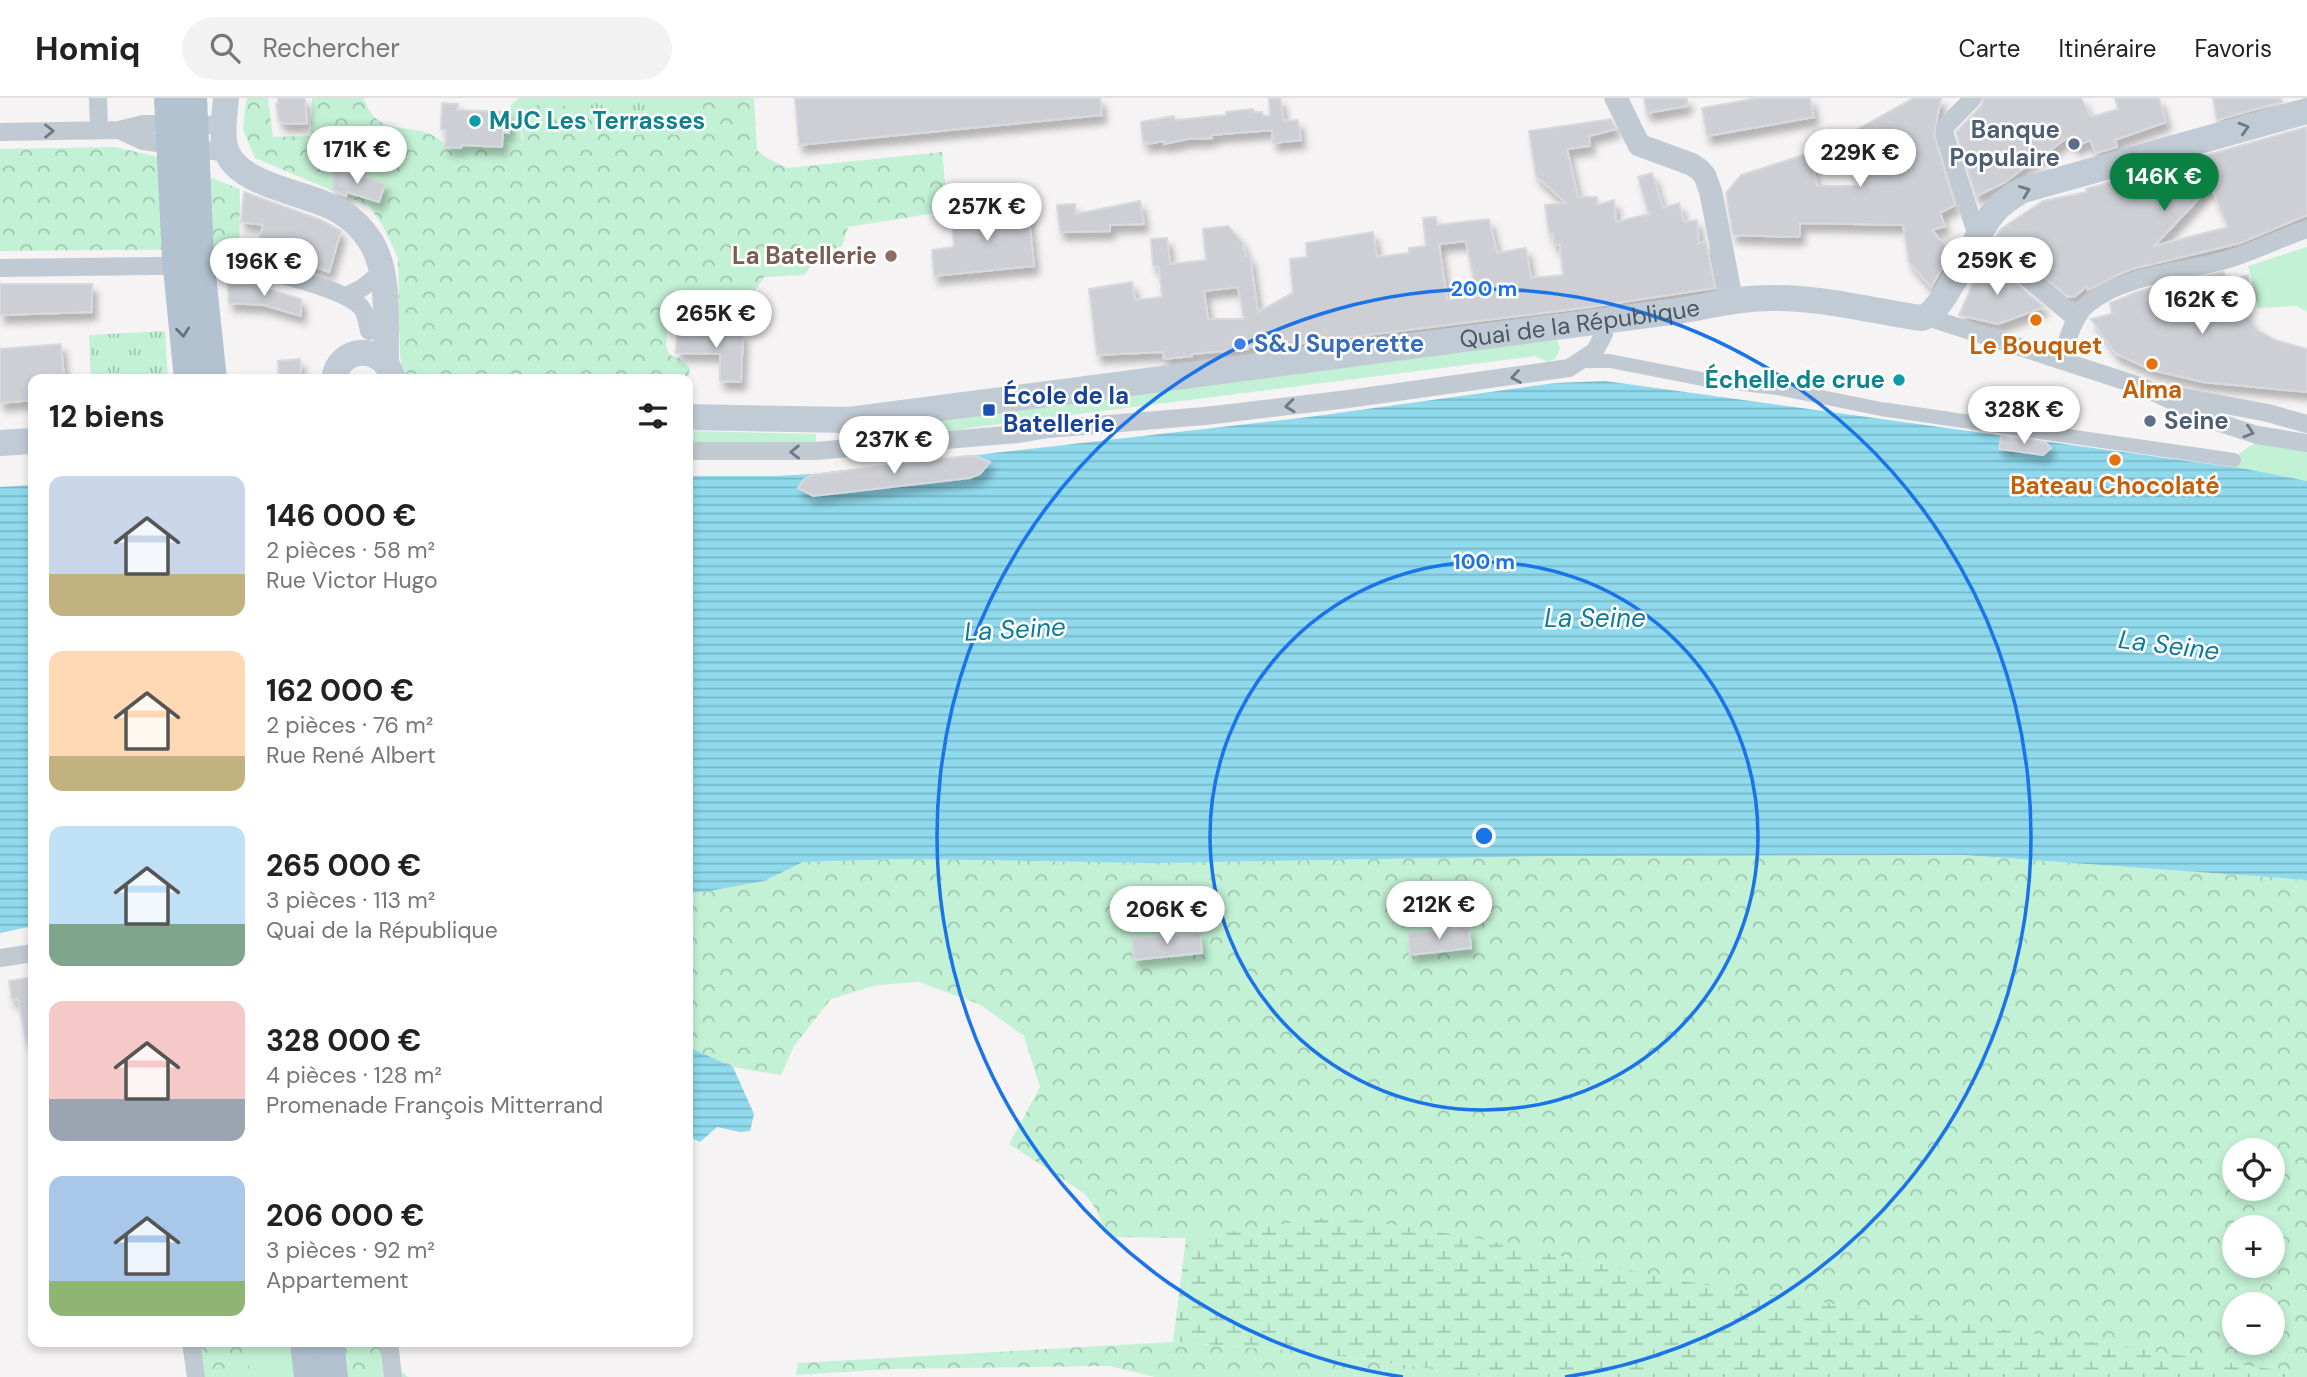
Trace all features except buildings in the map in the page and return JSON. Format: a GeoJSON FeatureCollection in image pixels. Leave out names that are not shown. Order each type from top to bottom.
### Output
{"type":"FeatureCollection","features":[{"type":"Feature","properties":{"kind":"main road"},"geometry":{"type":"LineString","coordinates":[[226,98],[224,145],[242,171],[341,212],[357,225],[371,243],[381,273],[389,371]]}},
{"type":"Feature","properties":{"kind":"main road"},"geometry":{"type":"LineString","coordinates":[[180,99],[176,258],[187,374]]}},
{"type":"Feature","properties":{"kind":"main road"},"geometry":{"type":"LineString","coordinates":[[180,99],[212,374]]}},
{"type":"Feature","properties":{"kind":"main road"},"geometry":{"type":"LineString","coordinates":[[1927,317],[1942,301],[1977,236],[1994,211],[2023,190],[2307,111]]}},
{"type":"Feature","properties":{"kind":"main road","name":"Quai de la République"},"geometry":{"type":"LineString","coordinates":[[693,417],[849,420],[1771,298],[1927,317]]}},
{"type":"Feature","properties":{"kind":"main road"},"geometry":{"type":"LineString","coordinates":[[336,374],[344,358],[363,342],[384,303]]}},
{"type":"Feature","properties":{"kind":"main road"},"geometry":{"type":"LineString","coordinates":[[363,342],[389,371]]}},
{"type":"Feature","properties":{"kind":"main road"},"geometry":{"type":"LineString","coordinates":[[0,443],[28,441]]}},
{"type":"Feature","properties":{"kind":"main road"},"geometry":{"type":"LineString","coordinates":[[305,1347],[308,1377]]}},
{"type":"Feature","properties":{"kind":"main road"},"geometry":{"type":"LineString","coordinates":[[331,1347],[334,1377]]}},
{"type":"Feature","properties":{"kind":"street"},"geometry":{"type":"LineString","coordinates":[[98,98],[99,129]]}},
{"type":"Feature","properties":{"kind":"street"},"geometry":{"type":"LineString","coordinates":[[1616,98],[1639,145],[1690,164],[1705,176],[1732,302]]}},
{"type":"Feature","properties":{"kind":"street"},"geometry":{"type":"LineString","coordinates":[[1973,98],[1945,127],[1953,162],[1977,236],[2075,318]]}},
{"type":"Feature","properties":{"kind":"street"},"geometry":{"type":"LineString","coordinates":[[0,132],[119,130],[142,124],[224,125]]}},
{"type":"Feature","properties":{"kind":"street"},"geometry":{"type":"LineString","coordinates":[[119,130],[143,141],[227,153]]}},
{"type":"Feature","properties":{"kind":"street"},"geometry":{"type":"LineString","coordinates":[[2061,360],[2075,318],[2088,304],[2131,281],[2220,262],[2307,229]]}},
{"type":"Feature","properties":{"kind":"street"},"geometry":{"type":"LineString","coordinates":[[0,268],[227,265],[281,276],[346,296],[362,307],[363,342]]}},
{"type":"Feature","properties":{"kind":"street"},"geometry":{"type":"LineString","coordinates":[[346,296],[362,288],[381,273]]}},
{"type":"Feature","properties":{"kind":"street"},"geometry":{"type":"LineString","coordinates":[[1927,317],[2164,395],[2234,428],[2257,435],[2307,443]]}},
{"type":"Feature","properties":{"kind":"street"},"geometry":{"type":"LineString","coordinates":[[693,451],[815,451],[1205,416],[1507,378],[1569,368],[1581,361],[1595,351],[1604,334],[1601,320]]}},
{"type":"Feature","properties":{"kind":"street"},"geometry":{"type":"LineString","coordinates":[[1581,361],[1610,361],[1702,379],[1778,381],[1881,409],[2234,460]]}},
{"type":"Feature","properties":{"kind":"street"},"geometry":{"type":"LineString","coordinates":[[2164,395],[2233,405],[2307,424]]}},
{"type":"Feature","properties":{"kind":"street"},"geometry":{"type":"LineString","coordinates":[[0,958],[28,954]]}},
{"type":"Feature","properties":{"kind":"street"},"geometry":{"type":"LineString","coordinates":[[192,1347],[195,1377]]}},
{"type":"Feature","properties":{"kind":"street"},"geometry":{"type":"LineString","coordinates":[[390,1347],[393,1377]]}},
{"type":"Feature","properties":{"kind":"green space"},"geometry":{"type":"Polygon","coordinates":[[[248,98],[268,98],[273,137],[311,136],[312,98],[363,98],[369,111],[384,124],[421,131],[448,145],[461,148],[462,145],[518,146],[523,139],[520,120],[523,111],[536,105],[561,105],[592,117],[625,136],[660,133],[689,136],[701,118],[702,98],[754,98],[757,150],[787,168],[942,152],[948,211],[848,227],[842,246],[819,255],[804,275],[764,277],[750,298],[676,300],[669,305],[666,347],[670,355],[690,368],[689,374],[404,374],[400,356],[398,258],[384,228],[369,206],[255,158],[243,130],[248,98]]]}},
{"type":"Feature","properties":{"kind":"green space"},"geometry":{"type":"Polygon","coordinates":[[[519,98],[573,98],[573,110],[520,120],[522,143],[518,146],[502,147],[503,132],[509,132],[511,105],[519,98]]]}},
{"type":"Feature","properties":{"kind":"green space"},"geometry":{"type":"Polygon","coordinates":[[[573,98],[671,98],[670,122],[573,117],[573,98]]]}},
{"type":"Feature","properties":{"kind":"green space"},"geometry":{"type":"Polygon","coordinates":[[[671,98],[702,98],[701,118],[690,136],[660,133],[625,136],[593,118],[669,122],[671,98]]]}},
{"type":"Feature","properties":{"kind":"green space"},"geometry":{"type":"Polygon","coordinates":[[[115,147],[154,156],[240,189],[239,249],[0,251],[0,149],[115,147]]]}},
{"type":"Feature","properties":{"kind":"green space"},"geometry":{"type":"Polygon","coordinates":[[[2307,247],[2307,312],[2297,306],[2258,308],[2248,266],[2307,247]]]}},
{"type":"Feature","properties":{"kind":"green space"},"geometry":{"type":"Polygon","coordinates":[[[165,331],[168,374],[91,374],[89,335],[165,331]]]}},
{"type":"Feature","properties":{"kind":"green space"},"geometry":{"type":"Polygon","coordinates":[[[1551,337],[1557,339],[1560,348],[1556,358],[1548,362],[1535,356],[852,443],[847,434],[1551,337]]]}},
{"type":"Feature","properties":{"kind":"green space"},"geometry":{"type":"Polygon","coordinates":[[[693,431],[816,434],[816,443],[693,442],[693,431]]]}},
{"type":"Feature","properties":{"kind":"green space"},"geometry":{"type":"Polygon","coordinates":[[[2256,442],[2307,449],[2307,481],[2232,467],[2236,456],[2256,442]]]}},
{"type":"Feature","properties":{"kind":"green space"},"geometry":{"type":"Polygon","coordinates":[[[1964,855],[2307,880],[2307,1377],[1186,1238],[1109,1237],[1094,1206],[1084,1193],[1009,1144],[1040,1087],[1024,1036],[979,1004],[919,982],[877,985],[831,999],[794,1046],[781,1075],[733,1067],[693,1049],[693,893],[764,881],[803,862],[905,859],[1152,863],[1555,856],[1964,855]]]}},
{"type":"Feature","properties":{"kind":"green space"},"geometry":{"type":"Polygon","coordinates":[[[1338,1216],[1481,1239],[1681,1281],[2307,1374],[2307,1377],[1492,1377],[1302,1351],[1173,1342],[1186,1238],[1338,1216]]]}},
{"type":"Feature","properties":{"kind":"green space"},"geometry":{"type":"Polygon","coordinates":[[[1173,1342],[1302,1351],[1492,1377],[1155,1377],[1109,1366],[892,1369],[796,1375],[798,1363],[1173,1342]]]}},
{"type":"Feature","properties":{"kind":"green space"},"geometry":{"type":"Polygon","coordinates":[[[192,1347],[246,1347],[251,1377],[196,1377],[192,1347]]]}},
{"type":"Feature","properties":{"kind":"green space"},"geometry":{"type":"Polygon","coordinates":[[[246,1347],[292,1347],[295,1377],[251,1377],[246,1347]]]}},
{"type":"Feature","properties":{"kind":"green space"},"geometry":{"type":"Polygon","coordinates":[[[339,1347],[386,1347],[387,1359],[408,1377],[343,1377],[339,1347]]]}},
{"type":"Feature","properties":{"kind":"water","name":"La Seine"},"geometry":{"type":"Polygon","coordinates":[[[1605,381],[2246,469],[2307,481],[2307,880],[1964,855],[1555,856],[1152,863],[905,859],[803,862],[764,881],[693,893],[693,476],[811,474],[1309,417],[1555,383],[1605,381]]]}},
{"type":"Feature","properties":{"kind":"water"},"geometry":{"type":"Polygon","coordinates":[[[28,485],[28,927],[0,933],[0,487],[28,485]]]}},
{"type":"Feature","properties":{"kind":"water"},"geometry":{"type":"Polygon","coordinates":[[[693,1049],[733,1067],[754,1114],[750,1131],[740,1132],[717,1127],[700,1142],[693,1138],[693,1049]]]}},
{"type":"Feature","properties":{"kind":"place","name":"MJC Les Terrasses"},"geometry":{"type":"Point","coordinates":[475,121]}},
{"type":"Feature","properties":{"kind":"place","name":"Banque Populaire"},"geometry":{"type":"Point","coordinates":[2074,144]}},
{"type":"Feature","properties":{"kind":"place","name":"La Batellerie"},"geometry":{"type":"Point","coordinates":[891,256]}},
{"type":"Feature","properties":{"kind":"place","name":"Le Bouquet"},"geometry":{"type":"Point","coordinates":[2036,320]}},
{"type":"Feature","properties":{"kind":"place","name":"S&J Superette"},"geometry":{"type":"Point","coordinates":[1240,344]}},
{"type":"Feature","properties":{"kind":"place","name":"Alma"},"geometry":{"type":"Point","coordinates":[2152,364]}},
{"type":"Feature","properties":{"kind":"place","name":"Échelle de crue"},"geometry":{"type":"Point","coordinates":[1899,380]}},
{"type":"Feature","properties":{"kind":"place","name":"École de la Batellerie"},"geometry":{"type":"Point","coordinates":[989,410]}},
{"type":"Feature","properties":{"kind":"place","name":"Seine"},"geometry":{"type":"Point","coordinates":[2150,421]}},
{"type":"Feature","properties":{"kind":"place","name":"Bateau Chocolaté"},"geometry":{"type":"Point","coordinates":[2115,460]}}]}
